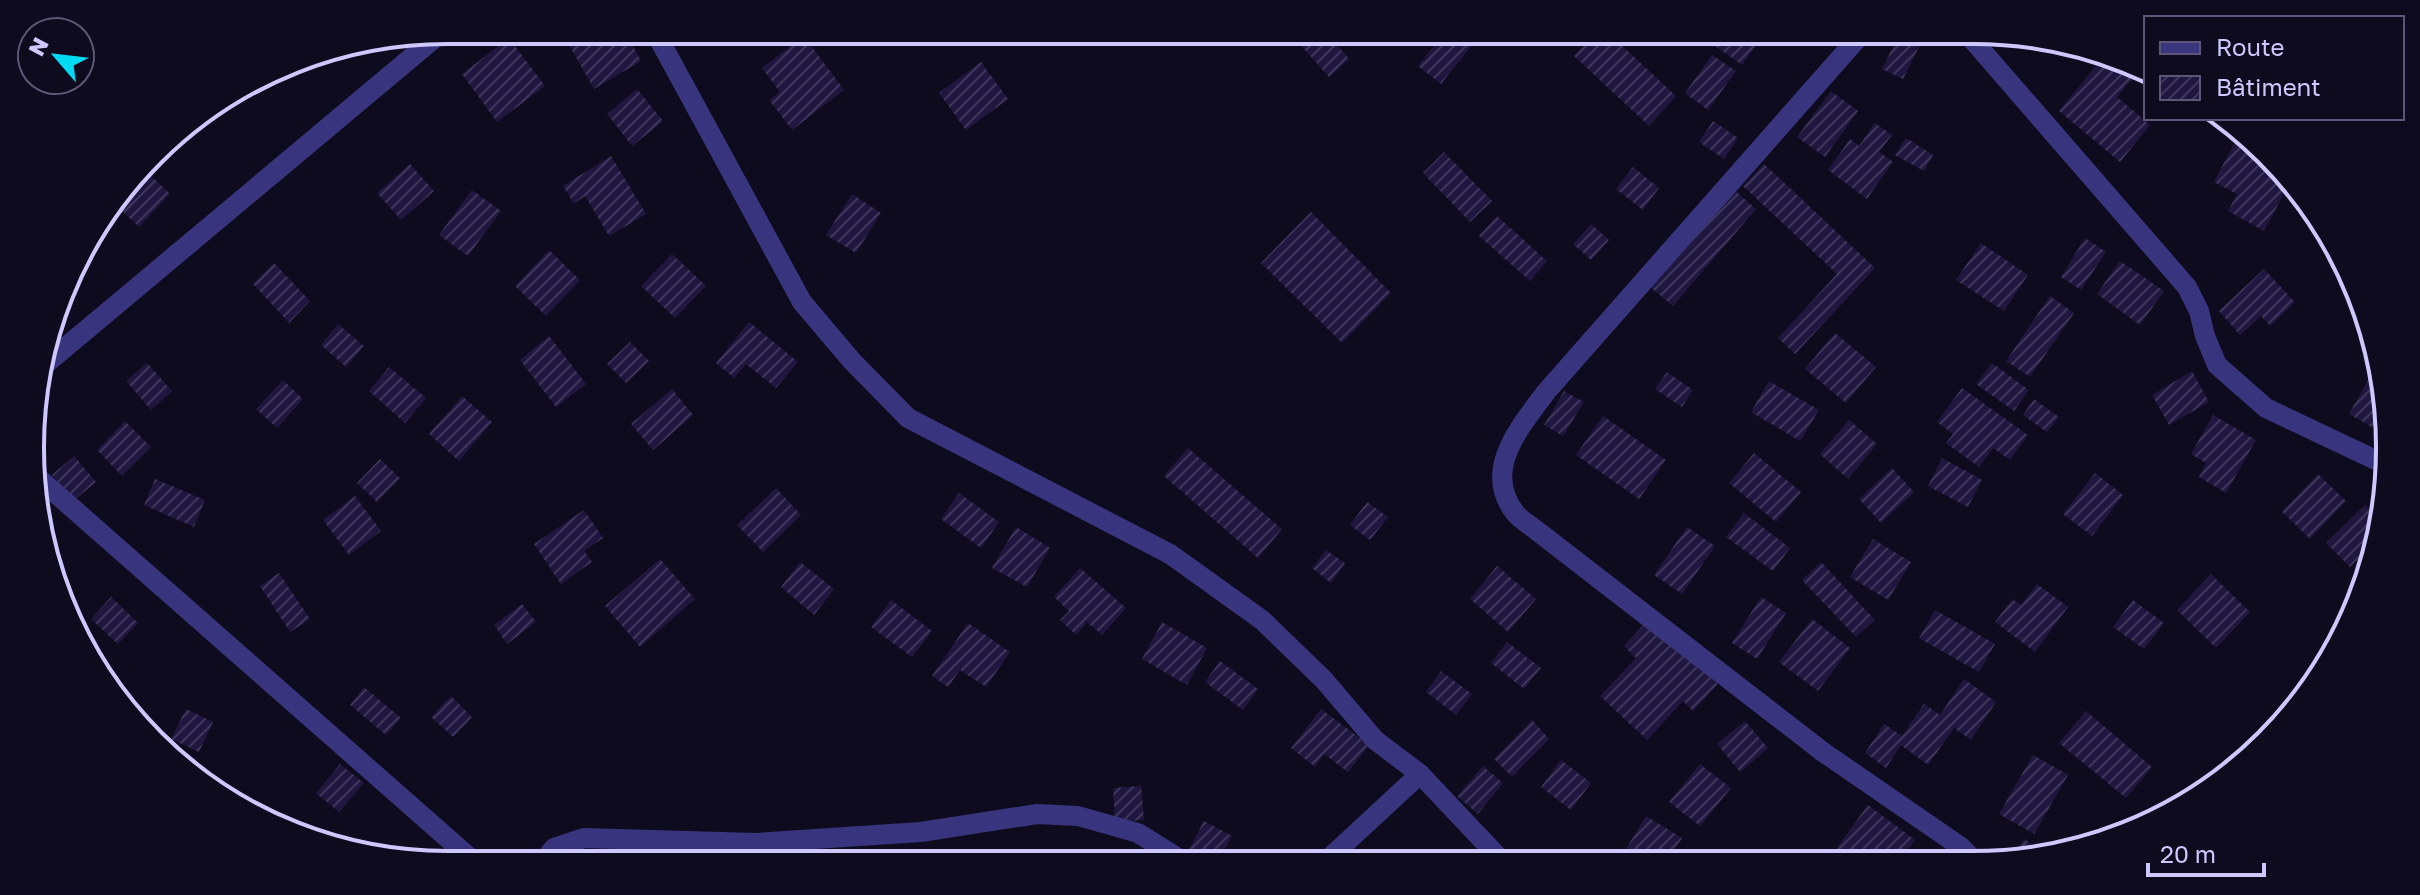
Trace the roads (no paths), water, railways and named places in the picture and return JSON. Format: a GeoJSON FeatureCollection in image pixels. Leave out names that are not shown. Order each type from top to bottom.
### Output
{"type":"FeatureCollection","features":[{"type":"Feature","properties":{"kind":"street"},"geometry":{"type":"LineString","coordinates":[[662,44],[802,302],[852,361],[908,418],[1170,554],[1262,620],[1324,680],[1375,740],[1420,774],[1493,851]]}},
{"type":"Feature","properties":{"kind":"street"},"geometry":{"type":"LineString","coordinates":[[1853,44],[1546,392],[1513,437],[1503,467],[1503,487],[1516,514],[1536,530],[1823,752],[1965,851]]}},
{"type":"Feature","properties":{"kind":"street"},"geometry":{"type":"LineString","coordinates":[[1976,44],[2187,287],[2199,311],[2217,365],[2266,408],[2376,460]]}},
{"type":"Feature","properties":{"kind":"street"},"geometry":{"type":"LineString","coordinates":[[55,356],[427,45]]}},
{"type":"Feature","properties":{"kind":"street"},"geometry":{"type":"LineString","coordinates":[[46,485],[462,851]]}},
{"type":"Feature","properties":{"kind":"street"},"geometry":{"type":"LineString","coordinates":[[1337,851],[1420,774]]}},
{"type":"Feature","properties":{"kind":"street"},"geometry":{"type":"LineString","coordinates":[[552,851],[584,838],[755,843],[921,832],[1037,814],[1078,816],[1138,833],[1167,851]]}}]}
